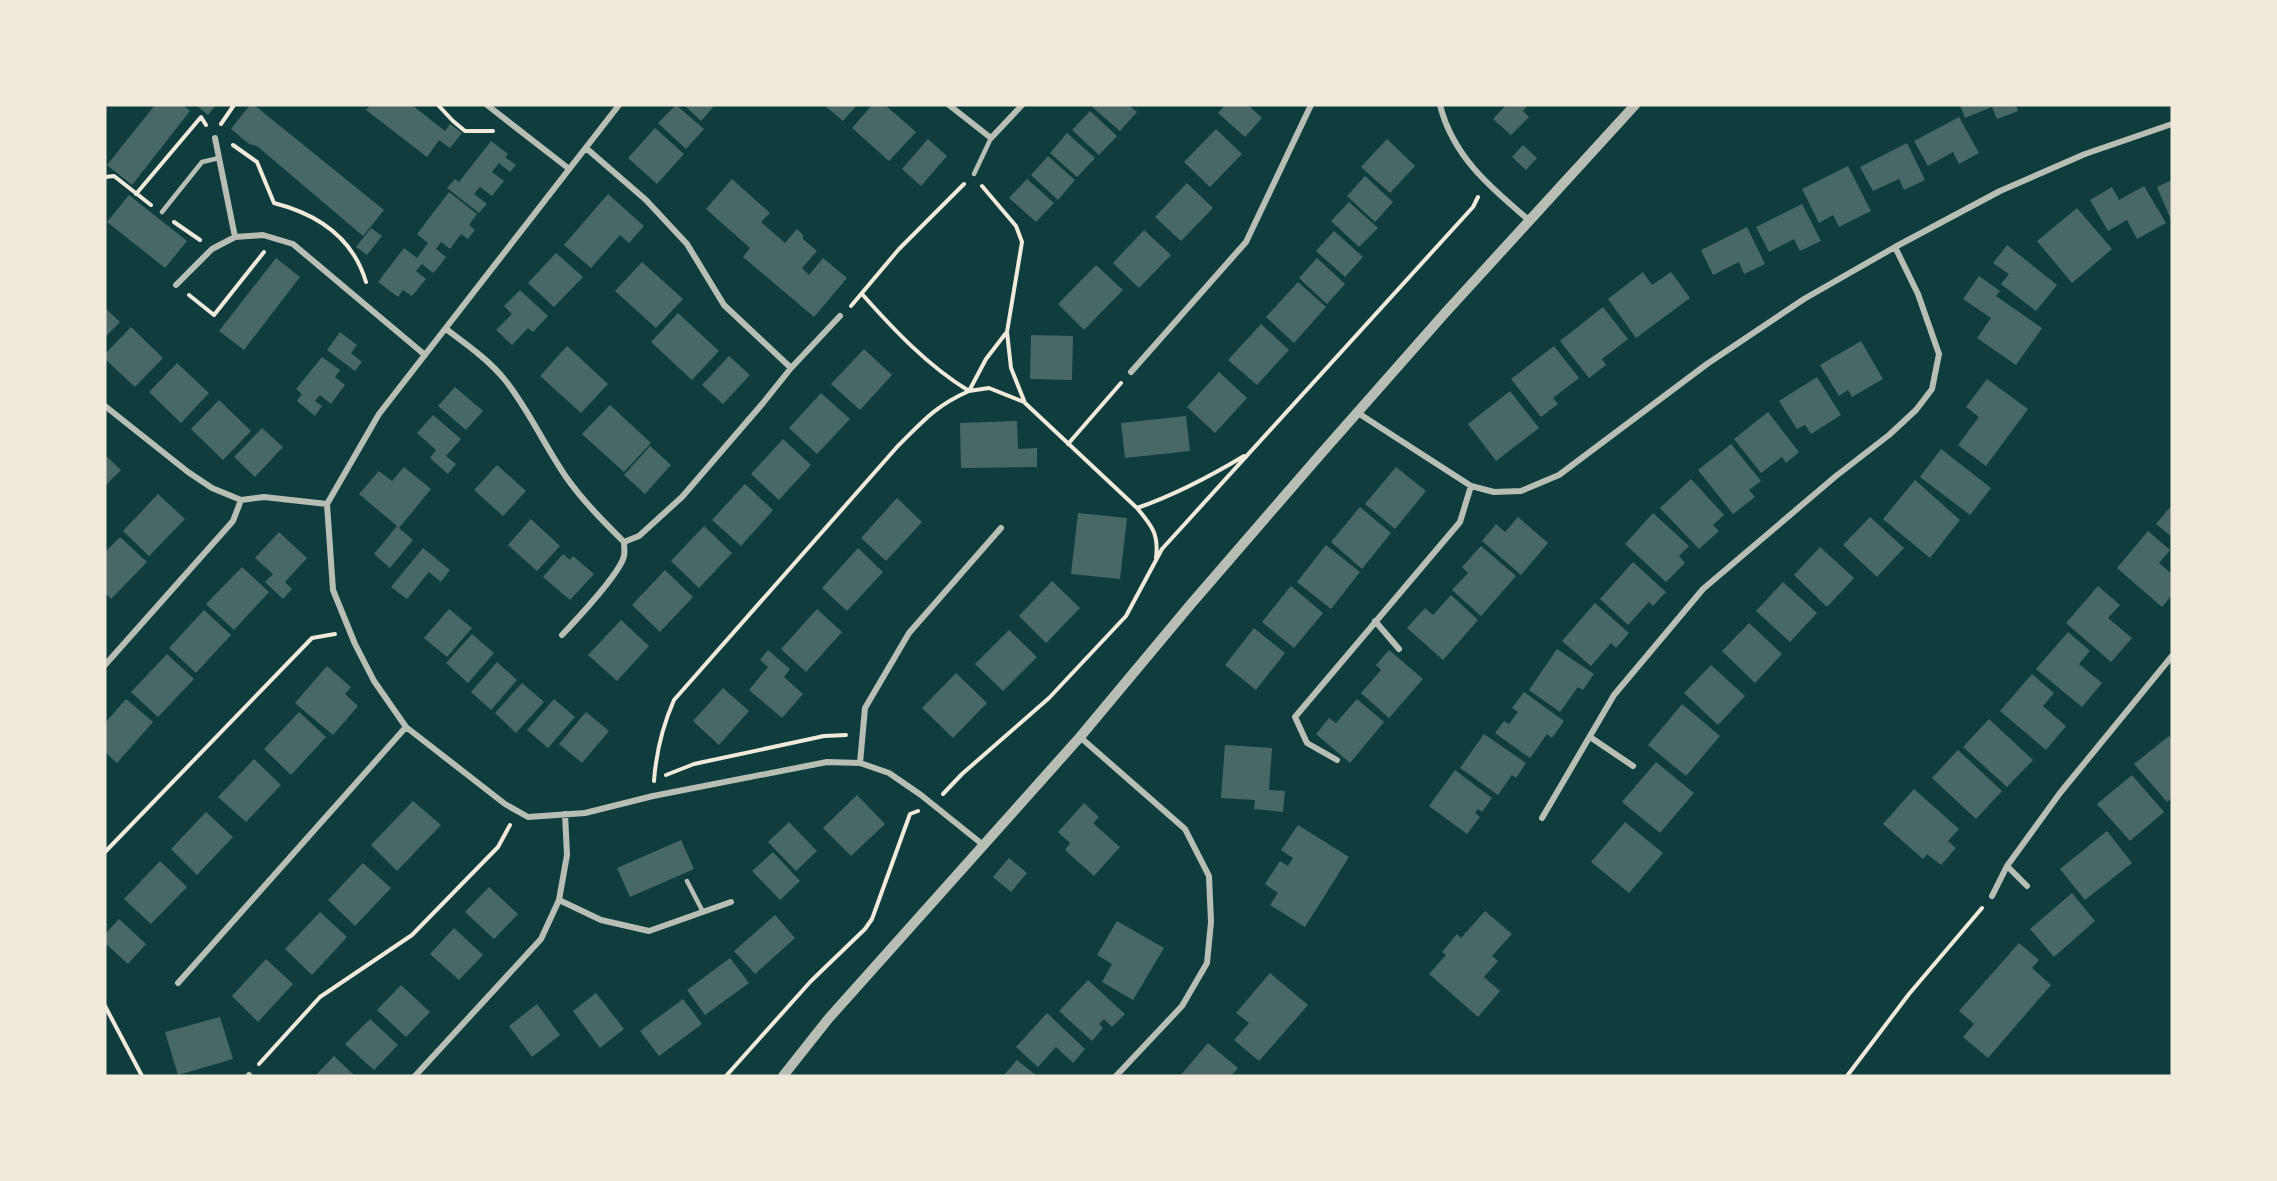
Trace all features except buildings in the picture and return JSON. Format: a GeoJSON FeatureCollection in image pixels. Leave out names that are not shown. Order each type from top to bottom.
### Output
{"type":"FeatureCollection","features":[{"type":"Feature","properties":{"kind":"street"},"geometry":{"type":"LineString","coordinates":[[487,105],[568,168]]}},
{"type":"Feature","properties":{"kind":"street"},"geometry":{"type":"LineString","coordinates":[[619,105],[379,414],[327,504],[333,590],[355,644],[374,681],[405,727],[457,768],[528,817],[585,813],[653,796],[827,762],[860,763],[889,772],[982,844]]}},
{"type":"Feature","properties":{"kind":"street"},"geometry":{"type":"LineString","coordinates":[[949,105],[992,138],[1022,105]]}},
{"type":"Feature","properties":{"kind":"street"},"geometry":{"type":"LineString","coordinates":[[1131,372],[1246,242],[1311,105]]}},
{"type":"Feature","properties":{"kind":"street"},"geometry":{"type":"LineString","coordinates":[[1440,105],[1445,127],[1462,153],[1486,183],[1530,221]]}},
{"type":"Feature","properties":{"kind":"street"},"geometry":{"type":"LineString","coordinates":[[783,1076],[829,1018],[982,844],[1080,737],[1191,604],[1445,313],[1635,105]]}},
{"type":"Feature","properties":{"kind":"street"},"geometry":{"type":"LineString","coordinates":[[1358,413],[1471,486],[1494,492],[1521,491],[1559,475],[1707,364],[1804,299],[1895,247],[2000,191],[2085,154],[2172,124]]}},
{"type":"Feature","properties":{"kind":"street"},"geometry":{"type":"LineString","coordinates":[[215,138],[235,237]]}},
{"type":"Feature","properties":{"kind":"street"},"geometry":{"type":"LineString","coordinates":[[586,148],[646,200],[687,244],[724,305],[791,368]]}},
{"type":"Feature","properties":{"kind":"street"},"geometry":{"type":"LineString","coordinates":[[176,285],[212,249],[235,237],[263,235],[292,243],[425,356]]}},
{"type":"Feature","properties":{"kind":"street"},"geometry":{"type":"LineString","coordinates":[[1542,818],[1614,694],[1703,589],[1836,476],[1889,435],[1916,410],[1932,389],[1939,354],[1918,294],[1895,247]]}},
{"type":"Feature","properties":{"kind":"street"},"geometry":{"type":"LineString","coordinates":[[624,542],[639,537],[682,497],[791,368],[840,316]]}},
{"type":"Feature","properties":{"kind":"street"},"geometry":{"type":"LineString","coordinates":[[446,329],[503,377],[526,409],[565,476],[585,503],[624,542],[624,558],[592,602],[562,635]]}},
{"type":"Feature","properties":{"kind":"street"},"geometry":{"type":"LineString","coordinates":[[105,406],[188,472],[212,488],[241,500],[264,497],[327,504]]}},
{"type":"Feature","properties":{"kind":"street"},"geometry":{"type":"LineString","coordinates":[[1337,760],[1308,743],[1296,717],[1460,522],[1471,486]]}},
{"type":"Feature","properties":{"kind":"street"},"geometry":{"type":"LineString","coordinates":[[105,665],[233,522],[241,500]]}},
{"type":"Feature","properties":{"kind":"street"},"geometry":{"type":"LineString","coordinates":[[860,763],[865,708],[909,633],[1001,528]]}},
{"type":"Feature","properties":{"kind":"street"},"geometry":{"type":"LineString","coordinates":[[1375,621],[1399,649]]}},
{"type":"Feature","properties":{"kind":"street"},"geometry":{"type":"LineString","coordinates":[[1992,896],[2007,866],[2060,793],[2172,656]]}},
{"type":"Feature","properties":{"kind":"street"},"geometry":{"type":"LineString","coordinates":[[178,983],[405,727]]}},
{"type":"Feature","properties":{"kind":"street"},"geometry":{"type":"LineString","coordinates":[[1080,737],[1185,829],[1209,876],[1211,921],[1208,963],[1182,1006],[1116,1076]]}},
{"type":"Feature","properties":{"kind":"street"},"geometry":{"type":"LineString","coordinates":[[1590,737],[1633,766]]}},
{"type":"Feature","properties":{"kind":"street"},"geometry":{"type":"LineString","coordinates":[[415,1076],[541,939],[559,900],[567,855],[565,814]]}},
{"type":"Feature","properties":{"kind":"street"},"geometry":{"type":"LineString","coordinates":[[2007,866],[2027,886]]}},
{"type":"Feature","properties":{"kind":"street"},"geometry":{"type":"LineString","coordinates":[[559,900],[601,920],[649,931],[731,902]]}},
{"type":"Feature","properties":{"kind":"lane"},"geometry":{"type":"LineString","coordinates":[[974,174],[992,138]]}},
{"type":"Feature","properties":{"kind":"lane"},"geometry":{"type":"LineString","coordinates":[[162,212],[202,162],[219,158]]}},
{"type":"Feature","properties":{"kind":"lane"},"geometry":{"type":"LineString","coordinates":[[687,881],[703,912]]}},
{"type":"Feature","properties":{"kind":"path"},"geometry":{"type":"LineString","coordinates":[[215,138],[226,114],[234,105]]}},
{"type":"Feature","properties":{"kind":"path"},"geometry":{"type":"LineString","coordinates":[[438,105],[453,122],[465,131],[495,131],[514,126]]}},
{"type":"Feature","properties":{"kind":"path"},"geometry":{"type":"LineString","coordinates":[[136,194],[201,117],[215,138],[234,145],[257,162],[274,203],[299,209],[309,215],[352,250],[359,261],[366,283],[368,307]]}},
{"type":"Feature","properties":{"kind":"path"},"geometry":{"type":"LineString","coordinates":[[840,316],[862,294],[899,249],[974,174],[988,195],[1016,226],[1022,242],[1007,332],[1011,368],[1025,403]]}},
{"type":"Feature","properties":{"kind":"path"},"geometry":{"type":"LineString","coordinates":[[726,1076],[811,981],[865,929],[872,919],[910,814],[934,805],[962,774],[1049,698],[1126,616],[1162,549],[1473,207],[1486,183]]}},
{"type":"Feature","properties":{"kind":"path"},"geometry":{"type":"LineString","coordinates":[[176,285],[214,315],[277,239]]}},
{"type":"Feature","properties":{"kind":"path"},"geometry":{"type":"LineString","coordinates":[[862,294],[931,364],[969,391]]}},
{"type":"Feature","properties":{"kind":"path"},"geometry":{"type":"LineString","coordinates":[[969,391],[986,359],[1007,332]]}},
{"type":"Feature","properties":{"kind":"path"},"geometry":{"type":"LineString","coordinates":[[1068,444],[1131,372]]}},
{"type":"Feature","properties":{"kind":"path"},"geometry":{"type":"LineString","coordinates":[[653,796],[655,765],[668,714],[674,700],[897,447],[930,413],[947,400],[969,391],[989,388],[1025,403],[1137,508],[1153,526],[1158,543],[1156,561]]}},
{"type":"Feature","properties":{"kind":"path"},"geometry":{"type":"LineString","coordinates":[[1137,508],[1167,498],[1201,482],[1247,454]]}},
{"type":"Feature","properties":{"kind":"path"},"geometry":{"type":"LineString","coordinates":[[105,852],[312,638],[333,633],[355,644]]}},
{"type":"Feature","properties":{"kind":"path"},"geometry":{"type":"LineString","coordinates":[[654,780],[704,762],[824,736],[862,734]]}},
{"type":"Feature","properties":{"kind":"path"},"geometry":{"type":"LineString","coordinates":[[249,1076],[320,997],[412,934],[498,847],[518,811]]}},
{"type":"Feature","properties":{"kind":"path"},"geometry":{"type":"LineString","coordinates":[[1847,1076],[1909,994],[1992,896]]}},
{"type":"Feature","properties":{"kind":"path"},"geometry":{"type":"LineString","coordinates":[[105,1006],[142,1076]]}}]}
